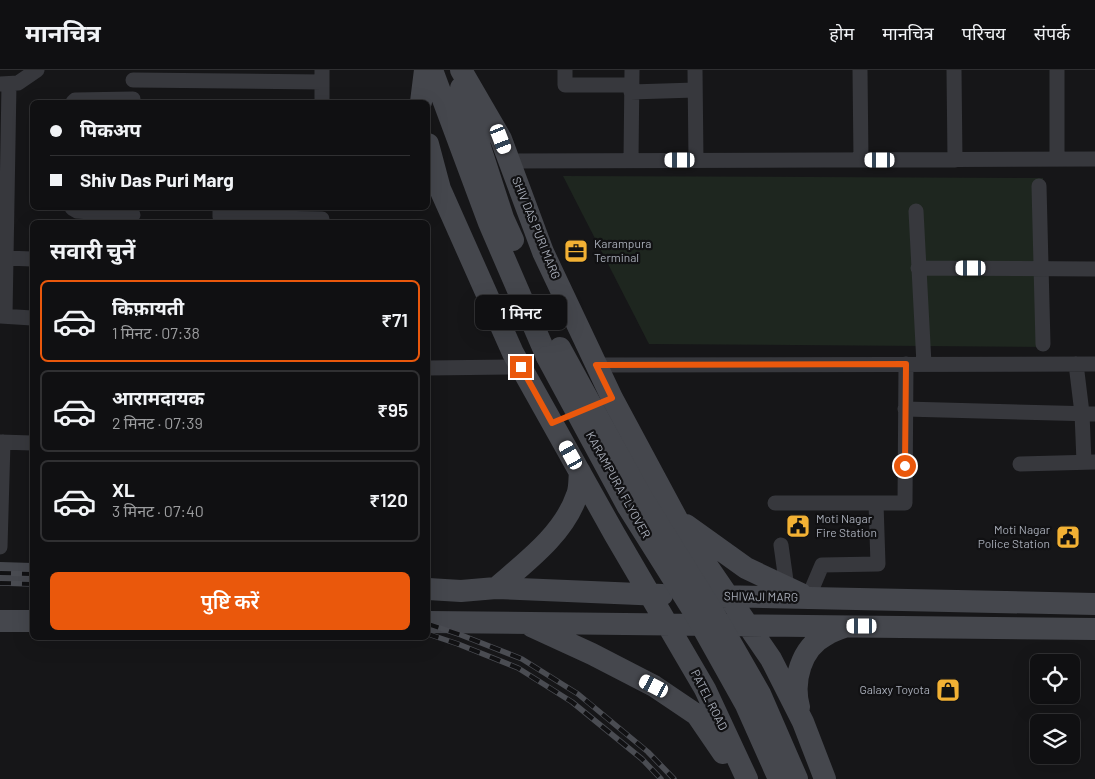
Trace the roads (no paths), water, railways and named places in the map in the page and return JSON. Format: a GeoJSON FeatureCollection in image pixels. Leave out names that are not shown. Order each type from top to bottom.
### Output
{"type":"FeatureCollection","features":[{"type":"Feature","properties":{"kind":"main road"},"geometry":{"type":"LineString","coordinates":[[421,100],[425,70]]}},
{"type":"Feature","properties":{"kind":"main road","name":"KARAMPURA FLYOVER"},"geometry":{"type":"LineString","coordinates":[[432,70],[489,223],[628,507],[694,612],[746,705],[779,779]]}},
{"type":"Feature","properties":{"kind":"main road","name":"KARAMPURA FLYOVER"},"geometry":{"type":"LineString","coordinates":[[456,70],[503,218],[554,353],[708,604],[760,694],[797,779]]}},
{"type":"Feature","properties":{"kind":"main road","name":"SHIV DAS PURI MARG"},"geometry":{"type":"LineString","coordinates":[[461,70],[501,139],[543,252],[612,398],[684,532],[748,625]]}},
{"type":"Feature","properties":{"kind":"main road"},"geometry":{"type":"LineString","coordinates":[[430,152],[440,189],[521,367],[650,594]]}},
{"type":"Feature","properties":{"kind":"main road"},"geometry":{"type":"LineString","coordinates":[[552,423],[612,398]]}},
{"type":"Feature","properties":{"kind":"main road"},"geometry":{"type":"LineString","coordinates":[[496,588],[538,552],[564,521],[578,494],[580,472]]}},
{"type":"Feature","properties":{"kind":"main road"},"geometry":{"type":"LineString","coordinates":[[677,518],[746,568],[808,598]]}},
{"type":"Feature","properties":{"kind":"main road"},"geometry":{"type":"LineString","coordinates":[[0,574],[30,574]]}},
{"type":"Feature","properties":{"kind":"main road","name":"SHIVAJI MARG"},"geometry":{"type":"LineString","coordinates":[[430,589],[461,591],[496,588],[650,594],[1095,604]]}},
{"type":"Feature","properties":{"kind":"main road","name":"PATEL ROAD"},"geometry":{"type":"LineString","coordinates":[[650,594],[705,689],[748,779]]}},
{"type":"Feature","properties":{"kind":"main road"},"geometry":{"type":"LineString","coordinates":[[0,621],[30,621]]}},
{"type":"Feature","properties":{"kind":"main road"},"geometry":{"type":"LineString","coordinates":[[430,622],[1095,629]]}},
{"type":"Feature","properties":{"kind":"main road"},"geometry":{"type":"LineString","coordinates":[[523,623],[592,654],[654,686],[697,714],[741,779]]}},
{"type":"Feature","properties":{"kind":"main road"},"geometry":{"type":"LineString","coordinates":[[748,625],[771,658],[803,722]]}},
{"type":"Feature","properties":{"kind":"main road"},"geometry":{"type":"LineString","coordinates":[[821,771],[798,704],[797,689],[801,664],[814,644],[825,635],[848,626]]}},
{"type":"Feature","properties":{"kind":"main road"},"geometry":{"type":"LineString","coordinates":[[748,779],[753,758],[762,748],[773,742],[786,740],[799,744],[810,751],[821,771]]}},
{"type":"Feature","properties":{"kind":"street"},"geometry":{"type":"LineString","coordinates":[[30,318],[3,316],[6,258],[5,84],[18,83],[37,70]]}},
{"type":"Feature","properties":{"kind":"street"},"geometry":{"type":"LineString","coordinates":[[565,70],[565,85],[632,82],[695,90]]}},
{"type":"Feature","properties":{"kind":"street"},"geometry":{"type":"LineString","coordinates":[[694,70],[696,160]]}},
{"type":"Feature","properties":{"kind":"street"},"geometry":{"type":"LineString","coordinates":[[860,70],[861,160]]}},
{"type":"Feature","properties":{"kind":"street"},"geometry":{"type":"LineString","coordinates":[[954,70],[956,160]]}},
{"type":"Feature","properties":{"kind":"street"},"geometry":{"type":"LineString","coordinates":[[1057,158],[1058,70]]}},
{"type":"Feature","properties":{"kind":"street"},"geometry":{"type":"LineString","coordinates":[[75,100],[133,100],[133,75],[322,76],[322,100]]}},
{"type":"Feature","properties":{"kind":"street"},"geometry":{"type":"LineString","coordinates":[[631,160],[632,82]]}},
{"type":"Feature","properties":{"kind":"street"},"geometry":{"type":"LineString","coordinates":[[509,161],[1095,159]]}},
{"type":"Feature","properties":{"kind":"street"},"geometry":{"type":"LineString","coordinates":[[1039,186],[1043,344]]}},
{"type":"Feature","properties":{"kind":"street"},"geometry":{"type":"LineString","coordinates":[[75,210],[133,215]]}},
{"type":"Feature","properties":{"kind":"street"},"geometry":{"type":"LineString","coordinates":[[220,210],[220,217],[322,216]]}},
{"type":"Feature","properties":{"kind":"street"},"geometry":{"type":"LineString","coordinates":[[916,211],[924,364]]}},
{"type":"Feature","properties":{"kind":"street"},"geometry":{"type":"LineString","coordinates":[[6,258],[30,258]]}},
{"type":"Feature","properties":{"kind":"street"},"geometry":{"type":"LineString","coordinates":[[918,268],[1095,269]]}},
{"type":"Feature","properties":{"kind":"street"},"geometry":{"type":"LineString","coordinates":[[775,503],[905,503],[906,364]]}},
{"type":"Feature","properties":{"kind":"street"},"geometry":{"type":"LineString","coordinates":[[1020,464],[1089,462],[1088,414],[1076,364]]}},
{"type":"Feature","properties":{"kind":"street"},"geometry":{"type":"LineString","coordinates":[[596,365],[1095,364]]}},
{"type":"Feature","properties":{"kind":"street"},"geometry":{"type":"LineString","coordinates":[[430,368],[521,367]]}},
{"type":"Feature","properties":{"kind":"street"},"geometry":{"type":"LineString","coordinates":[[905,409],[1088,414]]}},
{"type":"Feature","properties":{"kind":"street"},"geometry":{"type":"LineString","coordinates":[[0,546],[2,442],[30,443]]}},
{"type":"Feature","properties":{"kind":"street"},"geometry":{"type":"LineString","coordinates":[[808,598],[822,565],[878,564],[876,503]]}},
{"type":"Feature","properties":{"kind":"street"},"geometry":{"type":"LineString","coordinates":[[781,545],[787,588]]}},
{"type":"Feature","properties":{"kind":"railway"},"geometry":{"type":"LineString","coordinates":[[0,573],[30,574]]}},
{"type":"Feature","properties":{"kind":"railway"},"geometry":{"type":"LineString","coordinates":[[0,583],[30,584]]}},
{"type":"Feature","properties":{"kind":"railway"},"geometry":{"type":"LineString","coordinates":[[430,625],[522,659],[578,694],[648,752],[674,779]]}},
{"type":"Feature","properties":{"kind":"railway"},"geometry":{"type":"LineString","coordinates":[[430,635],[518,668],[572,702],[642,759],[661,779]]}},
{"type":"Feature","properties":{"kind":"place","name":"Karampura Terminal"},"geometry":{"type":"Point","coordinates":[576,251]}},
{"type":"Feature","properties":{"kind":"place","name":"Moti Nagar Fire Station"},"geometry":{"type":"Point","coordinates":[798,526]}},
{"type":"Feature","properties":{"kind":"place","name":"Moti Nagar Police Station"},"geometry":{"type":"Point","coordinates":[1068,537]}},
{"type":"Feature","properties":{"kind":"place","name":"Galaxy Toyota"},"geometry":{"type":"Point","coordinates":[948,690]}}]}
